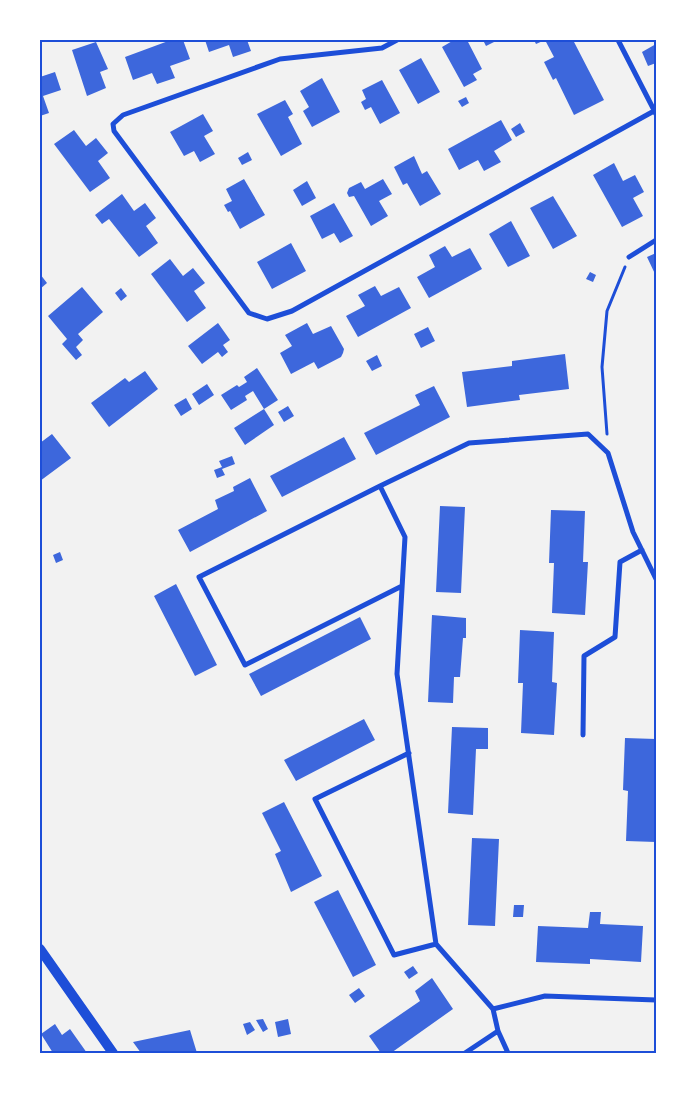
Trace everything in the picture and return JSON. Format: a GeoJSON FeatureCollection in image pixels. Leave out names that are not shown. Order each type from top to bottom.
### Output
{"type":"FeatureCollection","features":[{"type":"Feature","properties":{"kind":"main road"},"geometry":{"type":"LineString","coordinates":[[40,949],[113,1053]]}},
{"type":"Feature","properties":{"kind":"street"},"geometry":{"type":"LineString","coordinates":[[397,40],[382,48],[280,59],[123,115],[113,124],[114,131],[249,313],[267,319],[292,310],[655,112],[618,40]]}},
{"type":"Feature","properties":{"kind":"street"},"geometry":{"type":"LineString","coordinates":[[629,257],[656,240]]}},
{"type":"Feature","properties":{"kind":"street"},"geometry":{"type":"LineString","coordinates":[[402,586],[245,665],[199,577],[469,443],[588,434],[608,453],[633,532],[656,579]]}},
{"type":"Feature","properties":{"kind":"street"},"geometry":{"type":"LineString","coordinates":[[380,486],[405,537],[397,674],[436,944],[492,1009],[498,1031],[508,1053]]}},
{"type":"Feature","properties":{"kind":"street"},"geometry":{"type":"LineString","coordinates":[[583,735],[584,656],[616,637],[620,562],[642,550]]}},
{"type":"Feature","properties":{"kind":"street"},"geometry":{"type":"LineString","coordinates":[[409,753],[315,799],[394,955],[436,944]]}},
{"type":"Feature","properties":{"kind":"street"},"geometry":{"type":"LineString","coordinates":[[492,1009],[545,996],[656,1000]]}},
{"type":"Feature","properties":{"kind":"street"},"geometry":{"type":"LineString","coordinates":[[465,1053],[498,1031]]}},
{"type":"Feature","properties":{"kind":"path"},"geometry":{"type":"LineString","coordinates":[[608,453],[602,367],[606,320],[607,311],[629,257]]}},
{"type":"Feature","properties":{"kind":"building"},"geometry":{"type":"Polygon","coordinates":[[[171,40],[183,40],[190,59],[170,66],[175,78],[157,84],[152,73],[133,80],[125,57],[171,40]]]}},
{"type":"Feature","properties":{"kind":"building"},"geometry":{"type":"Polygon","coordinates":[[[205,40],[247,40],[251,51],[233,57],[229,45],[209,52],[205,40]]]}},
{"type":"Feature","properties":{"kind":"building"},"geometry":{"type":"Polygon","coordinates":[[[454,40],[467,40],[482,69],[473,74],[477,80],[464,87],[442,47],[454,40]]]}},
{"type":"Feature","properties":{"kind":"building"},"geometry":{"type":"Polygon","coordinates":[[[483,40],[498,40],[486,46],[483,40]]]}},
{"type":"Feature","properties":{"kind":"building"},"geometry":{"type":"Polygon","coordinates":[[[534,40],[545,40],[536,44],[534,40]]]}},
{"type":"Feature","properties":{"kind":"building"},"geometry":{"type":"Polygon","coordinates":[[[545,40],[573,40],[604,100],[574,115],[556,78],[553,80],[544,62],[554,57],[545,40]]]}},
{"type":"Feature","properties":{"kind":"building"},"geometry":{"type":"Polygon","coordinates":[[[96,42],[108,69],[100,72],[106,88],[87,96],[72,50],[96,42]]]}},
{"type":"Feature","properties":{"kind":"building"},"geometry":{"type":"Polygon","coordinates":[[[656,44],[656,63],[648,66],[642,52],[656,44]]]}},
{"type":"Feature","properties":{"kind":"building"},"geometry":{"type":"Polygon","coordinates":[[[421,58],[440,92],[418,104],[399,70],[421,58]]]}},
{"type":"Feature","properties":{"kind":"building"},"geometry":{"type":"Polygon","coordinates":[[[55,72],[61,90],[43,96],[49,113],[40,116],[40,77],[55,72]]]}},
{"type":"Feature","properties":{"kind":"building"},"geometry":{"type":"Polygon","coordinates":[[[322,78],[340,112],[312,127],[303,111],[309,107],[300,91],[322,78]]]}},
{"type":"Feature","properties":{"kind":"building"},"geometry":{"type":"Polygon","coordinates":[[[382,80],[400,113],[380,124],[371,107],[365,110],[361,102],[366,99],[362,90],[382,80]]]}},
{"type":"Feature","properties":{"kind":"building"},"geometry":{"type":"Polygon","coordinates":[[[466,97],[469,103],[462,107],[458,101],[466,97]]]}},
{"type":"Feature","properties":{"kind":"building"},"geometry":{"type":"Polygon","coordinates":[[[285,100],[293,114],[288,117],[302,144],[281,156],[257,114],[285,100]]]}},
{"type":"Feature","properties":{"kind":"building"},"geometry":{"type":"Polygon","coordinates":[[[203,114],[213,131],[204,136],[215,154],[200,162],[194,151],[184,156],[170,132],[203,114]]]}},
{"type":"Feature","properties":{"kind":"building"},"geometry":{"type":"Polygon","coordinates":[[[501,120],[512,140],[494,151],[501,162],[484,171],[478,160],[459,170],[448,149],[501,120]]]}},
{"type":"Feature","properties":{"kind":"building"},"geometry":{"type":"Polygon","coordinates":[[[520,123],[525,132],[516,137],[511,129],[520,123]]]}},
{"type":"Feature","properties":{"kind":"building"},"geometry":{"type":"Polygon","coordinates":[[[74,130],[86,146],[96,138],[108,153],[98,161],[110,178],[90,192],[54,144],[74,130]]]}},
{"type":"Feature","properties":{"kind":"building"},"geometry":{"type":"Polygon","coordinates":[[[248,152],[252,160],[242,165],[238,158],[248,152]]]}},
{"type":"Feature","properties":{"kind":"building"},"geometry":{"type":"Polygon","coordinates":[[[414,156],[422,174],[427,171],[441,194],[420,206],[407,183],[403,185],[394,167],[414,156]]]}},
{"type":"Feature","properties":{"kind":"building"},"geometry":{"type":"Polygon","coordinates":[[[614,163],[623,181],[635,175],[644,192],[633,198],[643,216],[622,227],[593,175],[614,163]]]}},
{"type":"Feature","properties":{"kind":"building"},"geometry":{"type":"Polygon","coordinates":[[[244,179],[265,215],[240,229],[230,211],[228,212],[224,205],[232,201],[226,189],[244,179]]]}},
{"type":"Feature","properties":{"kind":"building"},"geometry":{"type":"Polygon","coordinates":[[[383,179],[392,194],[379,201],[388,216],[371,226],[354,196],[349,197],[347,193],[349,188],[361,182],[365,189],[383,179]]]}},
{"type":"Feature","properties":{"kind":"building"},"geometry":{"type":"Polygon","coordinates":[[[307,181],[316,198],[302,206],[293,190],[307,181]]]}},
{"type":"Feature","properties":{"kind":"building"},"geometry":{"type":"Polygon","coordinates":[[[122,194],[134,211],[145,203],[156,218],[146,226],[158,243],[139,257],[109,219],[102,224],[95,215],[122,194]]]}},
{"type":"Feature","properties":{"kind":"building"},"geometry":{"type":"Polygon","coordinates":[[[553,196],[577,236],[553,249],[530,208],[553,196]]]}},
{"type":"Feature","properties":{"kind":"building"},"geometry":{"type":"Polygon","coordinates":[[[334,203],[353,236],[340,243],[334,233],[322,239],[310,216],[334,203]]]}},
{"type":"Feature","properties":{"kind":"building"},"geometry":{"type":"Polygon","coordinates":[[[511,221],[530,256],[508,267],[489,234],[511,221]]]}},
{"type":"Feature","properties":{"kind":"building"},"geometry":{"type":"Polygon","coordinates":[[[291,243],[306,271],[272,289],[257,262],[291,243]]]}},
{"type":"Feature","properties":{"kind":"building"},"geometry":{"type":"Polygon","coordinates":[[[445,246],[452,257],[470,248],[482,269],[429,298],[417,277],[435,267],[429,255],[445,246]]]}},
{"type":"Feature","properties":{"kind":"building"},"geometry":{"type":"Polygon","coordinates":[[[656,253],[656,276],[647,257],[656,253]]]}},
{"type":"Feature","properties":{"kind":"building"},"geometry":{"type":"Polygon","coordinates":[[[170,259],[183,276],[193,268],[205,283],[194,291],[206,308],[187,322],[151,274],[170,259]]]}},
{"type":"Feature","properties":{"kind":"building"},"geometry":{"type":"Polygon","coordinates":[[[590,272],[596,275],[593,282],[586,279],[590,272]]]}},
{"type":"Feature","properties":{"kind":"building"},"geometry":{"type":"Polygon","coordinates":[[[40,274],[47,283],[40,289],[40,274]]]}},
{"type":"Feature","properties":{"kind":"building"},"geometry":{"type":"Polygon","coordinates":[[[375,286],[381,296],[399,287],[411,308],[358,337],[346,316],[365,306],[358,295],[375,286]]]}},
{"type":"Feature","properties":{"kind":"building"},"geometry":{"type":"Polygon","coordinates":[[[82,287],[103,312],[78,334],[83,340],[76,347],[82,355],[76,360],[62,344],[67,339],[48,316],[82,287]]]}},
{"type":"Feature","properties":{"kind":"building"},"geometry":{"type":"Polygon","coordinates":[[[121,288],[127,296],[121,301],[115,293],[121,288]]]}},
{"type":"Feature","properties":{"kind":"building"},"geometry":{"type":"Polygon","coordinates":[[[218,323],[230,340],[223,345],[228,352],[222,357],[218,352],[202,364],[188,346],[218,323]]]}},
{"type":"Feature","properties":{"kind":"building"},"geometry":{"type":"Polygon","coordinates":[[[307,323],[313,334],[331,326],[344,349],[343,353],[341,357],[318,369],[314,362],[291,374],[280,353],[292,346],[285,335],[307,323]]]}},
{"type":"Feature","properties":{"kind":"building"},"geometry":{"type":"Polygon","coordinates":[[[428,327],[435,341],[421,348],[414,334],[428,327]]]}},
{"type":"Feature","properties":{"kind":"building"},"geometry":{"type":"Polygon","coordinates":[[[565,354],[569,389],[519,395],[520,400],[467,407],[462,372],[512,366],[512,361],[565,354]]]}},
{"type":"Feature","properties":{"kind":"building"},"geometry":{"type":"Polygon","coordinates":[[[377,355],[382,366],[372,371],[366,361],[377,355]]]}},
{"type":"Feature","properties":{"kind":"building"},"geometry":{"type":"Polygon","coordinates":[[[257,368],[278,400],[264,409],[253,391],[245,396],[247,400],[231,410],[221,395],[237,385],[239,387],[247,382],[244,377],[257,368]]]}},
{"type":"Feature","properties":{"kind":"building"},"geometry":{"type":"Polygon","coordinates":[[[145,371],[158,389],[109,427],[91,403],[125,378],[129,382],[145,371]]]}},
{"type":"Feature","properties":{"kind":"building"},"geometry":{"type":"Polygon","coordinates":[[[207,384],[214,395],[199,405],[192,394],[207,384]]]}},
{"type":"Feature","properties":{"kind":"building"},"geometry":{"type":"Polygon","coordinates":[[[434,386],[450,417],[376,455],[364,433],[420,405],[415,395],[434,386]]]}},
{"type":"Feature","properties":{"kind":"building"},"geometry":{"type":"Polygon","coordinates":[[[186,398],[192,409],[181,416],[174,405],[186,398]]]}},
{"type":"Feature","properties":{"kind":"building"},"geometry":{"type":"Polygon","coordinates":[[[288,406],[294,416],[284,422],[278,412],[288,406]]]}},
{"type":"Feature","properties":{"kind":"building"},"geometry":{"type":"Polygon","coordinates":[[[264,409],[274,425],[245,445],[234,428],[264,409]]]}},
{"type":"Feature","properties":{"kind":"building"},"geometry":{"type":"Polygon","coordinates":[[[52,434],[71,458],[40,481],[40,443],[52,434]]]}},
{"type":"Feature","properties":{"kind":"building"},"geometry":{"type":"Polygon","coordinates":[[[344,437],[356,459],[282,497],[270,476],[344,437]]]}},
{"type":"Feature","properties":{"kind":"building"},"geometry":{"type":"Polygon","coordinates":[[[232,456],[235,464],[222,469],[225,475],[217,478],[214,470],[222,467],[219,461],[232,456]]]}},
{"type":"Feature","properties":{"kind":"building"},"geometry":{"type":"Polygon","coordinates":[[[250,478],[267,511],[190,552],[178,530],[218,509],[215,500],[234,491],[233,487],[250,478]]]}},
{"type":"Feature","properties":{"kind":"building"},"geometry":{"type":"Polygon","coordinates":[[[440,506],[465,507],[461,593],[436,592],[440,506]]]}},
{"type":"Feature","properties":{"kind":"building"},"geometry":{"type":"Polygon","coordinates":[[[551,510],[585,511],[583,562],[588,562],[585,615],[552,613],[554,563],[549,563],[551,510]]]}},
{"type":"Feature","properties":{"kind":"building"},"geometry":{"type":"Polygon","coordinates":[[[60,552],[63,560],[56,563],[53,555],[60,552]]]}},
{"type":"Feature","properties":{"kind":"building"},"geometry":{"type":"Polygon","coordinates":[[[176,584],[217,665],[195,676],[154,596],[176,584]]]}},
{"type":"Feature","properties":{"kind":"building"},"geometry":{"type":"Polygon","coordinates":[[[432,615],[466,618],[466,638],[463,638],[460,677],[454,677],[453,703],[428,702],[432,615]]]}},
{"type":"Feature","properties":{"kind":"building"},"geometry":{"type":"Polygon","coordinates":[[[360,617],[371,639],[261,696],[249,674],[360,617]]]}},
{"type":"Feature","properties":{"kind":"building"},"geometry":{"type":"Polygon","coordinates":[[[520,630],[554,632],[552,682],[557,683],[554,735],[521,733],[523,683],[518,683],[520,630]]]}},
{"type":"Feature","properties":{"kind":"building"},"geometry":{"type":"Polygon","coordinates":[[[364,719],[375,740],[296,781],[284,760],[364,719]]]}},
{"type":"Feature","properties":{"kind":"building"},"geometry":{"type":"Polygon","coordinates":[[[452,727],[488,728],[488,749],[476,749],[473,815],[448,813],[452,727]]]}},
{"type":"Feature","properties":{"kind":"building"},"geometry":{"type":"Polygon","coordinates":[[[625,738],[656,739],[656,842],[626,841],[628,791],[623,790],[625,738]]]}},
{"type":"Feature","properties":{"kind":"building"},"geometry":{"type":"Polygon","coordinates":[[[284,802],[322,876],[291,892],[275,854],[281,851],[262,813],[284,802]]]}},
{"type":"Feature","properties":{"kind":"building"},"geometry":{"type":"Polygon","coordinates":[[[472,838],[499,839],[495,926],[468,925],[472,838]]]}},
{"type":"Feature","properties":{"kind":"building"},"geometry":{"type":"Polygon","coordinates":[[[338,890],[376,965],[353,977],[314,902],[338,890]]]}},
{"type":"Feature","properties":{"kind":"building"},"geometry":{"type":"Polygon","coordinates":[[[514,905],[524,905],[523,917],[513,917],[514,905]]]}},
{"type":"Feature","properties":{"kind":"building"},"geometry":{"type":"Polygon","coordinates":[[[590,912],[601,912],[600,924],[643,926],[641,962],[590,959],[590,964],[536,962],[538,926],[588,928],[590,912]]]}},
{"type":"Feature","properties":{"kind":"building"},"geometry":{"type":"Polygon","coordinates":[[[413,966],[418,973],[409,979],[404,972],[413,966]]]}},
{"type":"Feature","properties":{"kind":"building"},"geometry":{"type":"Polygon","coordinates":[[[432,978],[453,1009],[391,1053],[381,1053],[369,1036],[420,1001],[415,991],[432,978]]]}},
{"type":"Feature","properties":{"kind":"building"},"geometry":{"type":"Polygon","coordinates":[[[359,988],[365,996],[355,1003],[349,995],[359,988]]]}},
{"type":"Feature","properties":{"kind":"building"},"geometry":{"type":"Polygon","coordinates":[[[263,1019],[268,1029],[263,1032],[256,1020],[263,1019]]]}},
{"type":"Feature","properties":{"kind":"building"},"geometry":{"type":"Polygon","coordinates":[[[288,1019],[291,1034],[278,1037],[275,1022],[288,1019]]]}},
{"type":"Feature","properties":{"kind":"building"},"geometry":{"type":"Polygon","coordinates":[[[250,1022],[255,1030],[247,1035],[243,1024],[250,1022]]]}},
{"type":"Feature","properties":{"kind":"building"},"geometry":{"type":"Polygon","coordinates":[[[55,1024],[62,1035],[70,1029],[87,1053],[53,1053],[41,1034],[55,1024]]]}},
{"type":"Feature","properties":{"kind":"building"},"geometry":{"type":"Polygon","coordinates":[[[190,1030],[197,1053],[141,1053],[133,1042],[190,1030]]]}}]}
